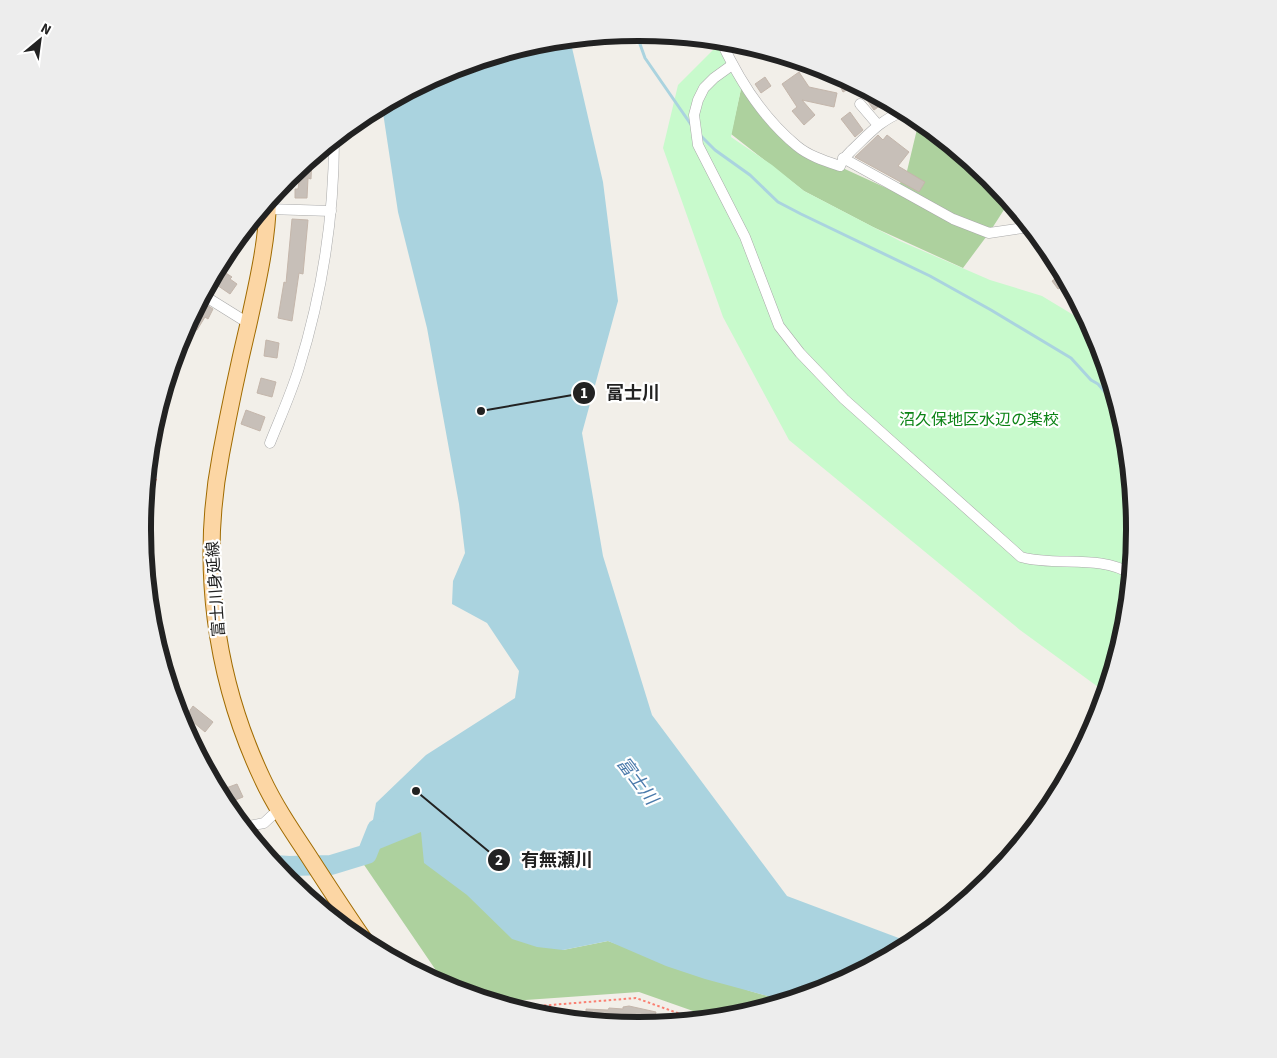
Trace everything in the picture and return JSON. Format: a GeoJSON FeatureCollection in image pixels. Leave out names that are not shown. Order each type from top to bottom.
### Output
{"type":"FeatureCollection","features":[{"type":"Feature","properties":{"kind":"main road","name":"富士川身延線"},"geometry":{"type":"LineString","coordinates":[[267,213],[258,282],[221,457],[212,525],[211,563],[215,616],[224,672],[261,777],[279,812],[354,925]]}},
{"type":"Feature","properties":{"kind":"street"},"geometry":{"type":"LineString","coordinates":[[725,49],[748,92],[778,128],[799,148],[821,160],[840,166],[843,158],[866,134],[896,115]]}},
{"type":"Feature","properties":{"kind":"street"},"geometry":{"type":"LineString","coordinates":[[732,65],[704,88],[694,115],[698,145],[745,237],[779,326],[800,353],[844,399],[1021,556],[1035,561],[1111,564],[1124,571]]}},
{"type":"Feature","properties":{"kind":"street"},"geometry":{"type":"LineString","coordinates":[[860,104],[878,125]]}},
{"type":"Feature","properties":{"kind":"street"},"geometry":{"type":"LineString","coordinates":[[270,443],[299,369],[322,279],[331,211],[334,148]]}},
{"type":"Feature","properties":{"kind":"street"},"geometry":{"type":"LineString","coordinates":[[843,158],[953,219],[989,233],[1022,228]]}},
{"type":"Feature","properties":{"kind":"street"},"geometry":{"type":"LineString","coordinates":[[273,206],[331,211]]}},
{"type":"Feature","properties":{"kind":"street"},"geometry":{"type":"LineString","coordinates":[[209,299],[248,323]]}},
{"type":"Feature","properties":{"kind":"street"},"geometry":{"type":"LineString","coordinates":[[252,825],[264,823],[279,812]]}},
{"type":"Feature","properties":{"kind":"path"},"geometry":{"type":"LineString","coordinates":[[153,483],[157,478]]}},
{"type":"Feature","properties":{"kind":"path"},"geometry":{"type":"LineString","coordinates":[[539,1006],[636,998],[683,1015]]}},
{"type":"Feature","properties":{"kind":"green space","name":"沼久保地区水辺の楽校"},"geometry":{"type":"Polygon","coordinates":[[[715,48],[720,48],[741,89],[731,137],[772,165],[804,191],[900,241],[990,280],[1042,296],[1078,318],[1089,342],[1110,403],[1122,465],[1125,497],[1125,561],[1122,593],[1110,655],[1099,688],[1020,630],[789,440],[723,317],[663,148],[678,85],[715,48]]]}},
{"type":"Feature","properties":{"kind":"green space"},"geometry":{"type":"Polygon","coordinates":[[[741,89],[799,148],[895,192],[907,171],[917,129],[960,162],[1005,208],[963,268],[873,227],[804,191],[731,134],[741,89]]]}},
{"type":"Feature","properties":{"kind":"green space"},"geometry":{"type":"Polygon","coordinates":[[[421,831],[563,950],[608,941],[773,997],[699,1013],[639,992],[515,1001],[482,991],[438,973],[358,856],[421,831]]]}},
{"type":"Feature","properties":{"kind":"water"},"geometry":{"type":"Polygon","coordinates":[[[572,46],[603,182],[618,301],[582,433],[603,556],[652,715],[787,896],[902,939],[825,980],[773,998],[666,966],[608,941],[563,950],[537,947],[512,939],[467,895],[424,863],[421,832],[367,854],[376,803],[426,755],[515,698],[519,671],[487,623],[452,604],[453,581],[465,553],[459,504],[427,328],[398,212],[383,114],[452,78],[482,67],[512,58],[572,46]]]}},
{"type":"Feature","properties":{"kind":"building"},"geometry":{"type":"Polygon","coordinates":[[[799,72],[809,87],[837,93],[834,107],[802,100],[815,115],[804,125],[792,111],[797,107],[782,84],[799,72]]]}},
{"type":"Feature","properties":{"kind":"building"},"geometry":{"type":"Polygon","coordinates":[[[765,77],[771,86],[761,93],[755,84],[765,77]]]}},
{"type":"Feature","properties":{"kind":"building"},"geometry":{"type":"Polygon","coordinates":[[[840,85],[848,89],[843,92],[840,85]]]}},
{"type":"Feature","properties":{"kind":"building"},"geometry":{"type":"Polygon","coordinates":[[[866,98],[880,106],[874,110],[866,98]]]}},
{"type":"Feature","properties":{"kind":"building"},"geometry":{"type":"Polygon","coordinates":[[[850,112],[863,130],[855,137],[841,119],[850,112]]]}},
{"type":"Feature","properties":{"kind":"building"},"geometry":{"type":"Polygon","coordinates":[[[878,135],[883,140],[887,135],[909,152],[898,166],[925,182],[919,192],[855,157],[878,135]]]}},
{"type":"Feature","properties":{"kind":"building"},"geometry":{"type":"Polygon","coordinates":[[[312,167],[311,179],[308,178],[307,198],[295,198],[295,189],[298,189],[299,179],[312,167]]]}},
{"type":"Feature","properties":{"kind":"building"},"geometry":{"type":"Polygon","coordinates":[[[292,219],[308,220],[303,274],[299,273],[292,321],[278,318],[284,282],[286,283],[292,219]]]}},
{"type":"Feature","properties":{"kind":"building"},"geometry":{"type":"Polygon","coordinates":[[[224,272],[232,277],[230,279],[237,284],[230,294],[216,285],[224,272]]]}},
{"type":"Feature","properties":{"kind":"building"},"geometry":{"type":"Polygon","coordinates":[[[1057,278],[1062,286],[1058,289],[1052,281],[1057,278]]]}},
{"type":"Feature","properties":{"kind":"building"},"geometry":{"type":"Polygon","coordinates":[[[206,304],[213,309],[208,319],[205,317],[197,330],[195,330],[186,346],[206,304]]]}},
{"type":"Feature","properties":{"kind":"building"},"geometry":{"type":"Polygon","coordinates":[[[266,340],[279,343],[277,358],[264,356],[266,340]]]}},
{"type":"Feature","properties":{"kind":"building"},"geometry":{"type":"Polygon","coordinates":[[[261,378],[276,382],[272,397],[257,393],[261,378]]]}},
{"type":"Feature","properties":{"kind":"building"},"geometry":{"type":"Polygon","coordinates":[[[246,410],[265,417],[260,431],[241,424],[246,410]]]}},
{"type":"Feature","properties":{"kind":"building"},"geometry":{"type":"Polygon","coordinates":[[[193,706],[213,722],[205,732],[189,719],[187,714],[193,706]]]}},
{"type":"Feature","properties":{"kind":"building"},"geometry":{"type":"Polygon","coordinates":[[[237,784],[243,797],[234,801],[226,788],[237,784]]]}},
{"type":"Feature","properties":{"kind":"building"},"geometry":{"type":"Polygon","coordinates":[[[629,1006],[656,1012],[655,1016],[657,1016],[607,1016],[560,1010],[586,1012],[586,1009],[608,1010],[609,1008],[623,1009],[623,1007],[629,1006]]]}},
{"type":"Feature","properties":{"kind":"waterway"},"geometry":{"type":"LineString","coordinates":[[639,41],[645,58],[692,126]]}},
{"type":"Feature","properties":{"kind":"waterway"},"geometry":{"type":"LineString","coordinates":[[699,134],[715,150],[750,175],[778,202],[930,276],[991,310],[1071,358],[1107,395]]}},
{"type":"Feature","properties":{"kind":"waterway"},"geometry":{"type":"LineString","coordinates":[[286,866],[331,865],[367,854],[377,829]]}},
{"type":"Feature","properties":{"kind":"place","name":"富士川"},"geometry":{"type":"Point","coordinates":[481,411]}},
{"type":"Feature","properties":{"kind":"place","name":"有無瀬川"},"geometry":{"type":"Point","coordinates":[416,791]}}]}
